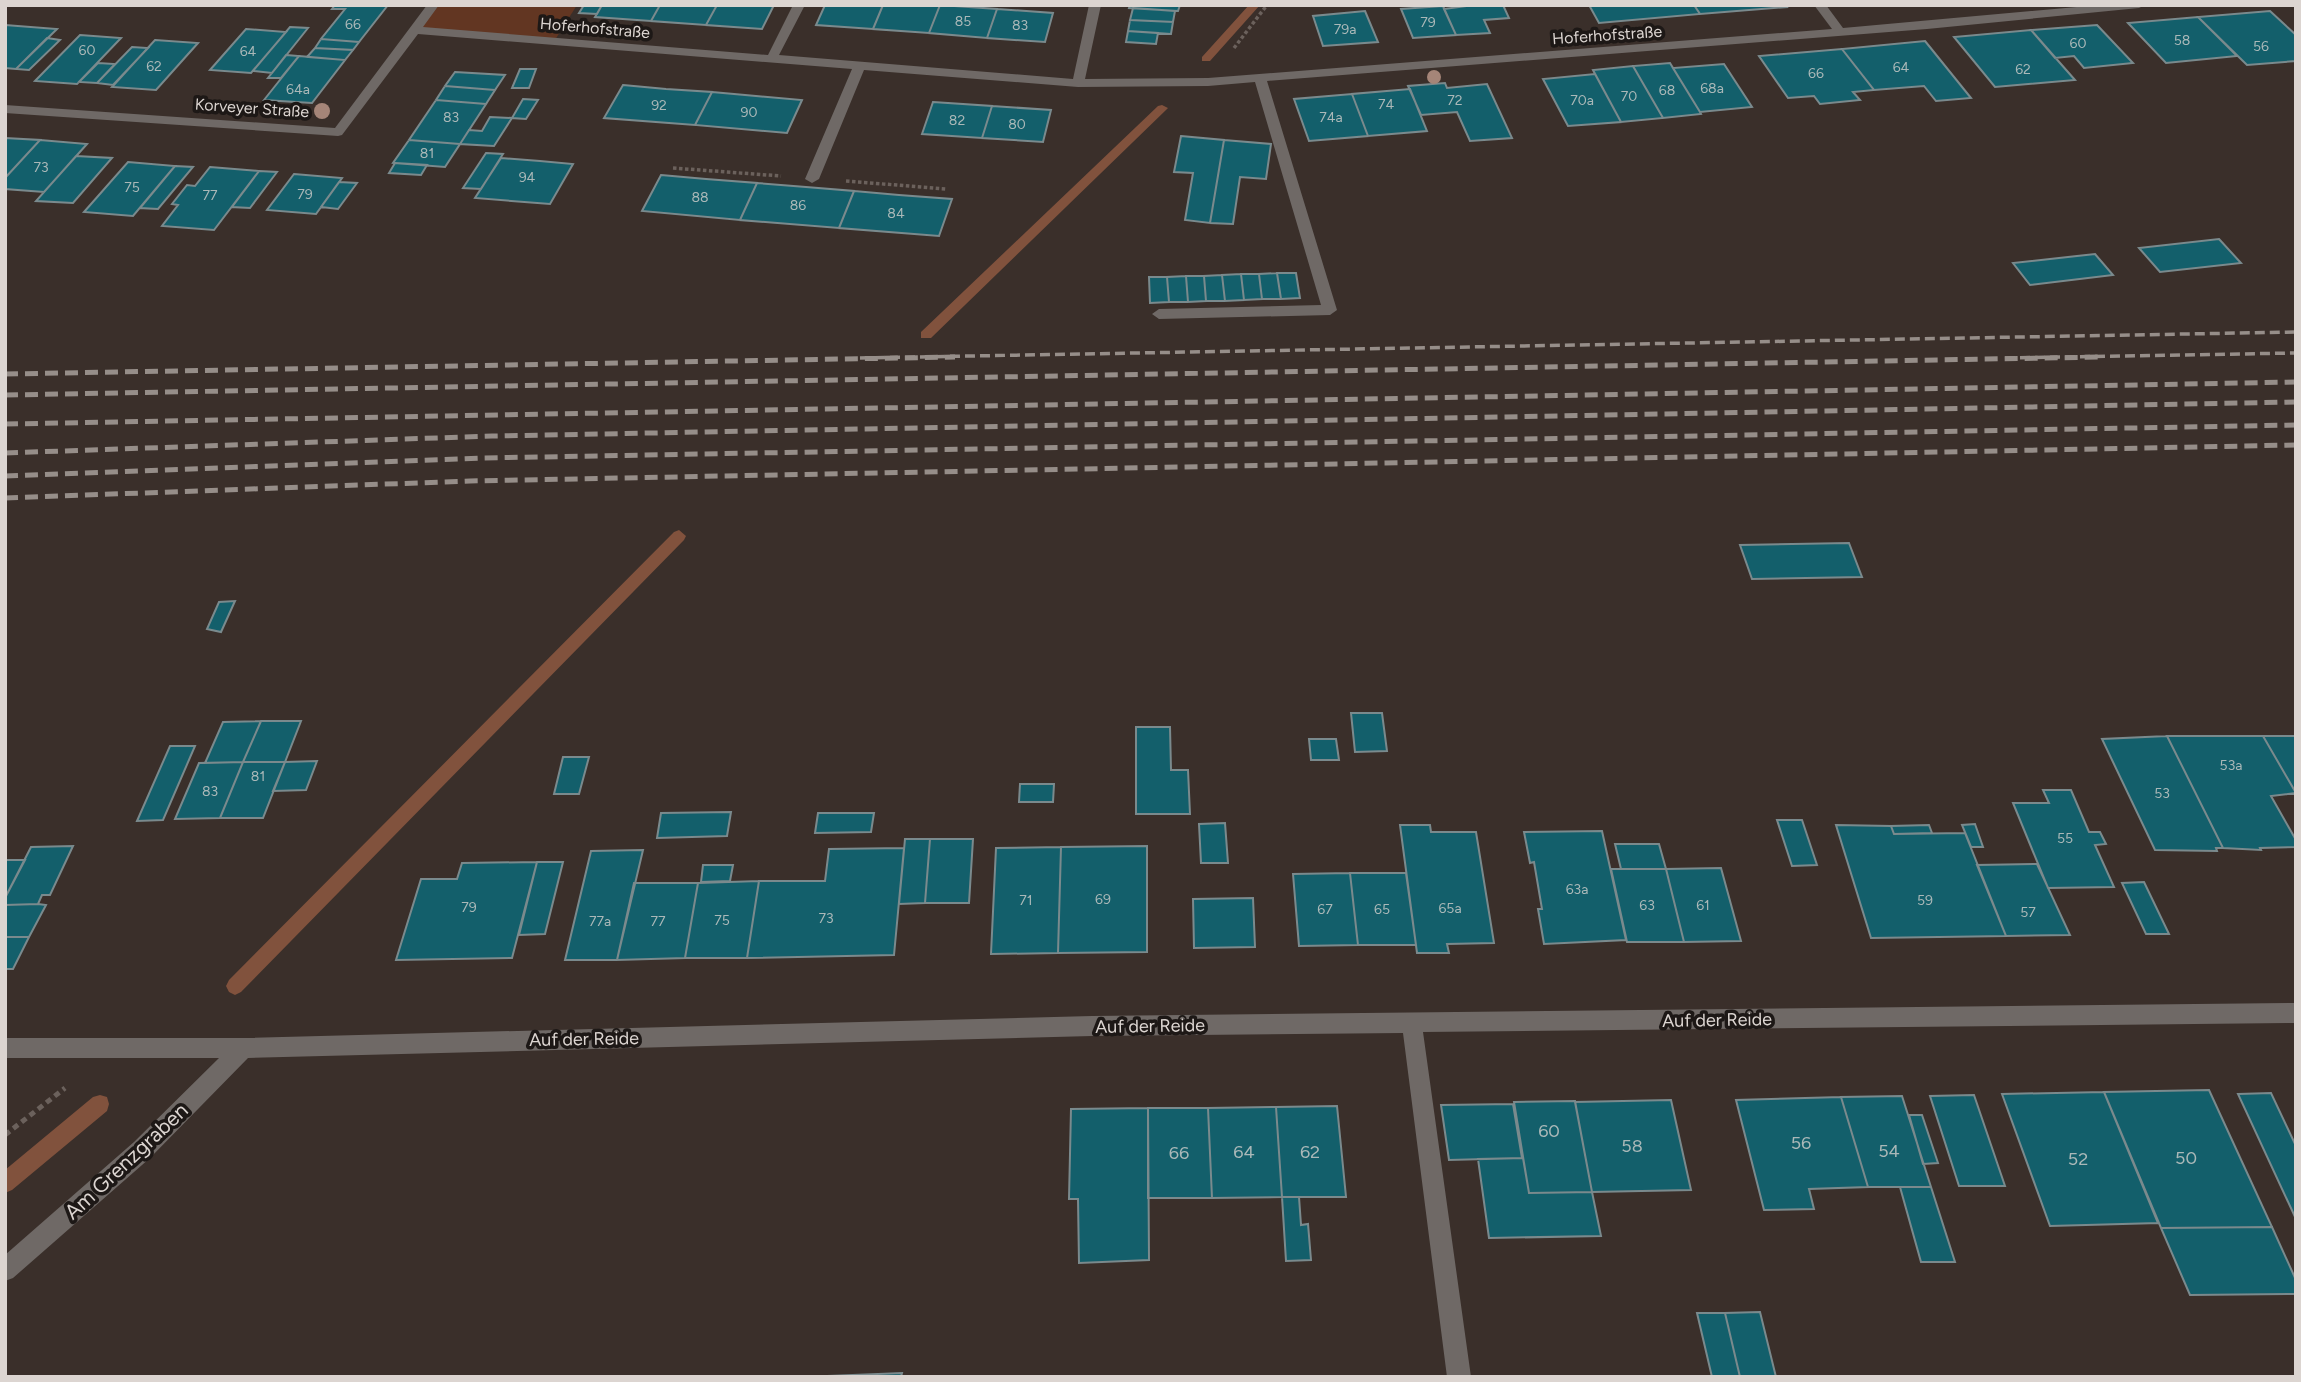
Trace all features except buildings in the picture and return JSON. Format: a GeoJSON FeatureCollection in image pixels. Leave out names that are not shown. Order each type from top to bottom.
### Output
{"type":"FeatureCollection","features":[{"type":"Feature","properties":{"kind":"street","name":"Korveyer Straße"},"geometry":{"type":"LineString","coordinates":[[5,109],[338,132],[433,5]]}},
{"type":"Feature","properties":{"kind":"street"},"geometry":{"type":"LineString","coordinates":[[772,58],[799,5]]}},
{"type":"Feature","properties":{"kind":"street"},"geometry":{"type":"LineString","coordinates":[[1078,83],[1095,5]]}},
{"type":"Feature","properties":{"kind":"street"},"geometry":{"type":"LineString","coordinates":[[1820,5],[1840,32]]}},
{"type":"Feature","properties":{"kind":"street","name":"Hoferhofstraße"},"geometry":{"type":"LineString","coordinates":[[415,30],[1078,83],[1208,82],[1840,32],[2139,5]]}},
{"type":"Feature","properties":{"kind":"street"},"geometry":{"type":"LineString","coordinates":[[812,179],[860,65]]}},
{"type":"Feature","properties":{"kind":"street"},"geometry":{"type":"LineString","coordinates":[[1159,314],[1330,310],[1260,78]]}},
{"type":"Feature","properties":{"kind":"street","name":"Auf der Reide"},"geometry":{"type":"LineString","coordinates":[[5,1048],[244,1048],[1092,1027],[2296,1013]]}},
{"type":"Feature","properties":{"kind":"street"},"geometry":{"type":"LineString","coordinates":[[1412,1023],[1459,1377]]}},
{"type":"Feature","properties":{"kind":"street","name":"Am Grenzgraben"},"geometry":{"type":"LineString","coordinates":[[5,1270],[142,1150],[244,1048]]}},
{"type":"Feature","properties":{"kind":"path"},"geometry":{"type":"LineString","coordinates":[[1208,82],[1267,5]]}},
{"type":"Feature","properties":{"kind":"path"},"geometry":{"type":"LineString","coordinates":[[5,1135],[115,1048]]}},
{"type":"Feature","properties":{"kind":"shaded area"},"geometry":{"type":"Polygon","coordinates":[[[433,5],[577,5],[555,40],[415,30],[433,5]]]}},
{"type":"Feature","properties":{"kind":"waterway"},"geometry":{"type":"LineString","coordinates":[[1206,59],[1255,5]]}},
{"type":"Feature","properties":{"kind":"waterway"},"geometry":{"type":"LineString","coordinates":[[926,335],[1162,108]]}},
{"type":"Feature","properties":{"kind":"waterway"},"geometry":{"type":"LineString","coordinates":[[235,986],[679,536]]}},
{"type":"Feature","properties":{"kind":"waterway"},"geometry":{"type":"LineString","coordinates":[[5,1183],[100,1104]]}},
{"type":"Feature","properties":{"kind":"railway"},"geometry":{"type":"LineString","coordinates":[[860,358],[2296,332]]}},
{"type":"Feature","properties":{"kind":"railway"},"geometry":{"type":"LineString","coordinates":[[2005,358],[2296,353]]}},
{"type":"Feature","properties":{"kind":"railway"},"geometry":{"type":"LineString","coordinates":[[5,374],[955,357]]}},
{"type":"Feature","properties":{"kind":"railway"},"geometry":{"type":"LineString","coordinates":[[5,395],[2101,357]]}},
{"type":"Feature","properties":{"kind":"railway"},"geometry":{"type":"LineString","coordinates":[[5,424],[2296,382]]}},
{"type":"Feature","properties":{"kind":"railway"},"geometry":{"type":"LineString","coordinates":[[5,453],[492,436],[2296,402]]}},
{"type":"Feature","properties":{"kind":"railway"},"geometry":{"type":"LineString","coordinates":[[5,476],[483,458],[2296,425]]}},
{"type":"Feature","properties":{"kind":"railway"},"geometry":{"type":"LineString","coordinates":[[5,498],[470,481],[2296,445]]}}]}
